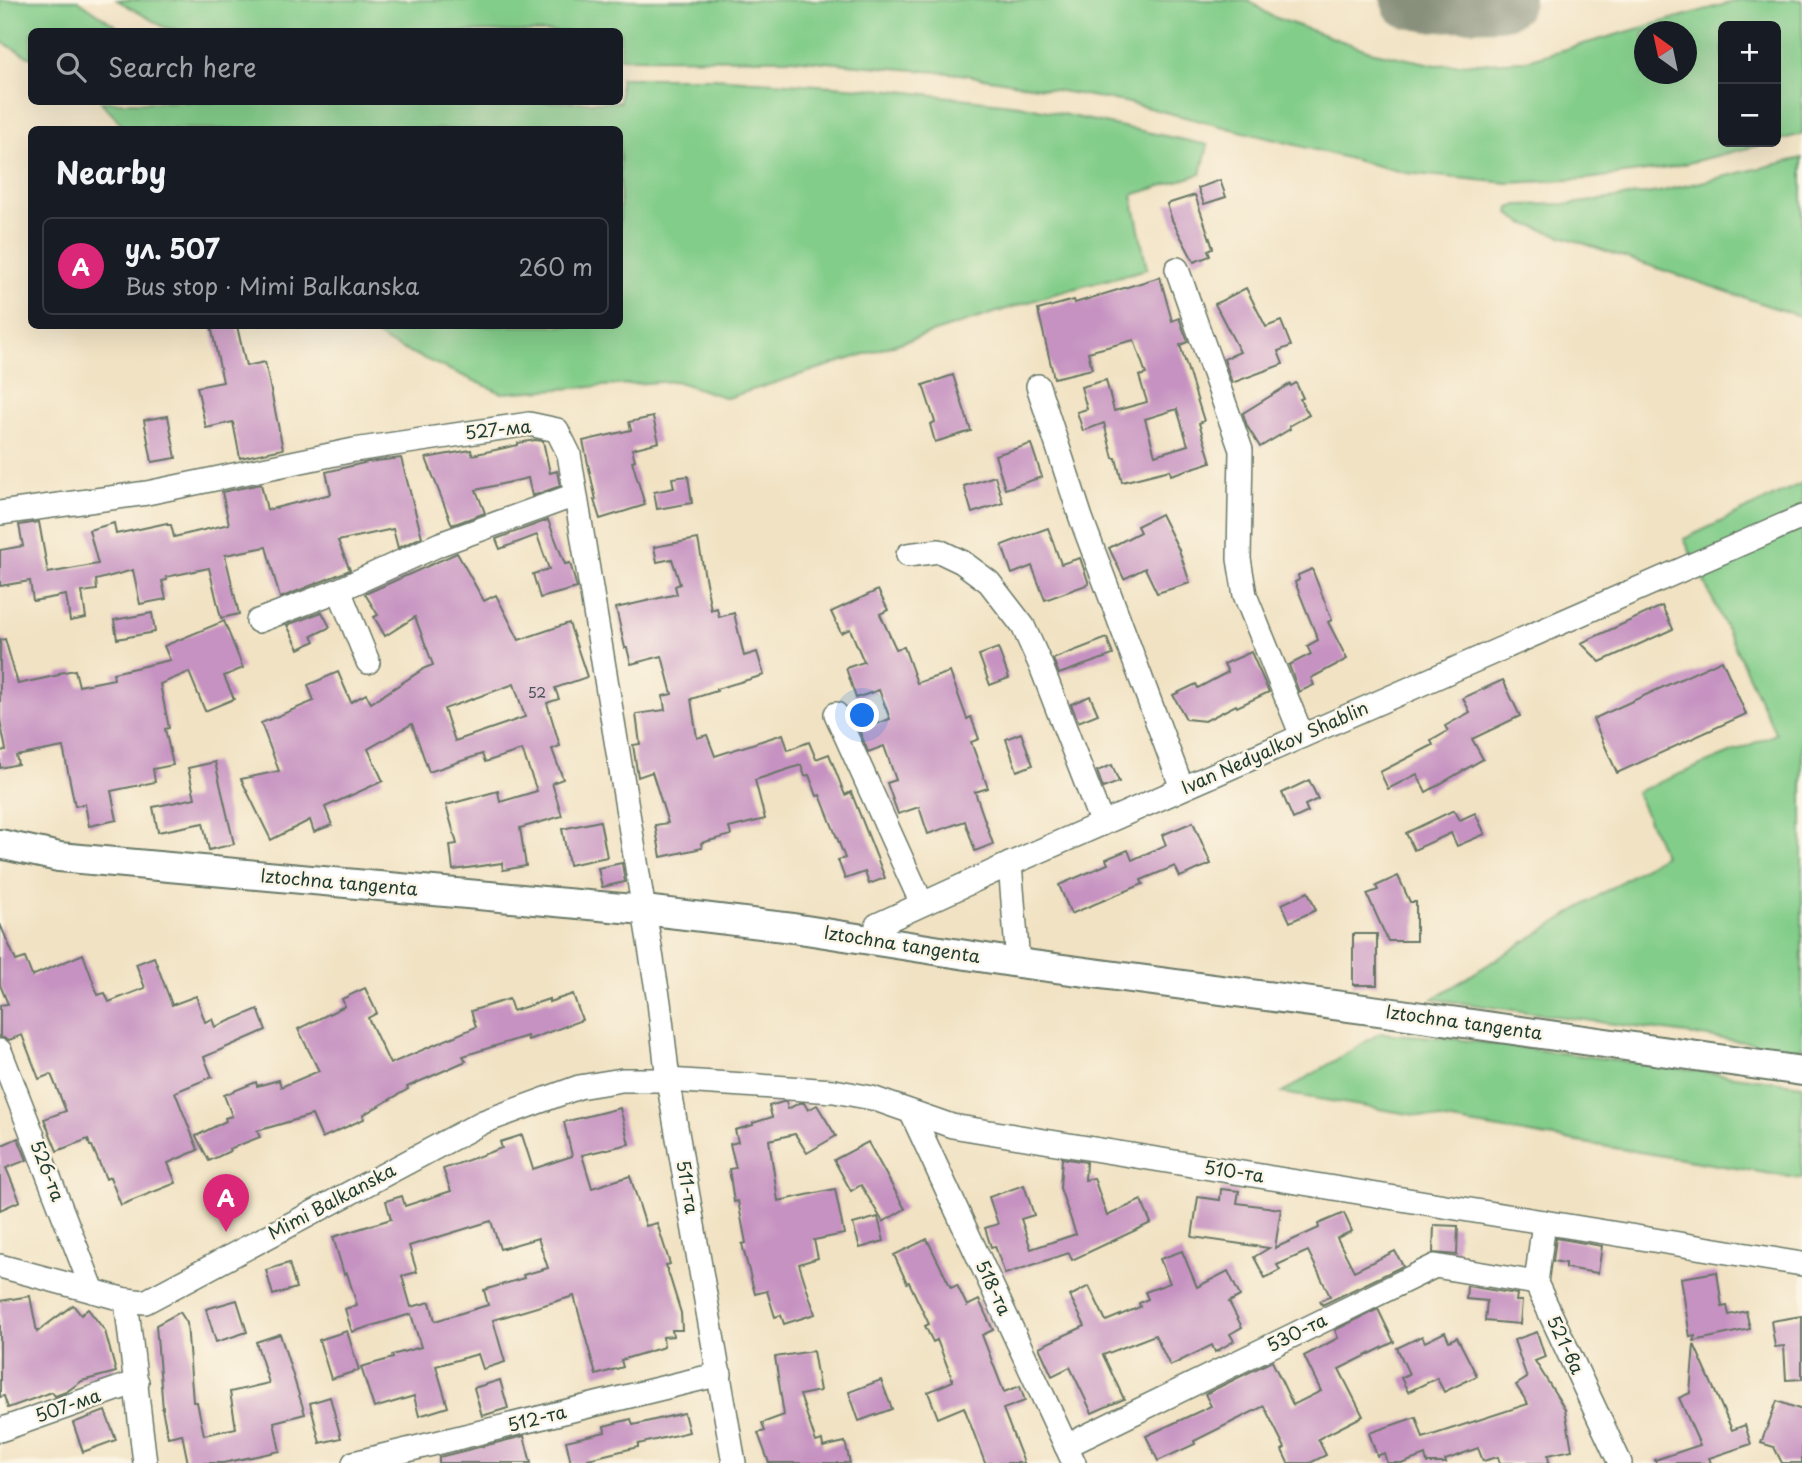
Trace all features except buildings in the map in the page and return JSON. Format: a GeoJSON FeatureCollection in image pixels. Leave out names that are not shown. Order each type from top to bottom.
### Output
{"type":"FeatureCollection","features":[{"type":"Feature","properties":{"kind":"street"},"geometry":{"type":"LineString","coordinates":[[1177,269],[1241,450],[1239,559],[1245,595],[1302,736]]}},
{"type":"Feature","properties":{"kind":"street"},"geometry":{"type":"LineString","coordinates":[[1038,386],[1081,517],[1182,788]]}},
{"type":"Feature","properties":{"kind":"street","name":"527-ма"},"geometry":{"type":"LineString","coordinates":[[0,513],[147,493],[354,450],[529,424],[557,430],[569,454],[644,910]]}},
{"type":"Feature","properties":{"kind":"street"},"geometry":{"type":"LineString","coordinates":[[258,621],[339,590],[440,544],[575,495]]}},
{"type":"Feature","properties":{"kind":"street","name":"Ivan Nedyalkov Shablin"},"geometry":{"type":"LineString","coordinates":[[877,925],[1182,788],[1802,517]]}},
{"type":"Feature","properties":{"kind":"street"},"geometry":{"type":"LineString","coordinates":[[908,555],[939,551],[962,562],[989,582],[1023,626],[1102,824]]}},
{"type":"Feature","properties":{"kind":"street"},"geometry":{"type":"LineString","coordinates":[[339,590],[368,662]]}},
{"type":"Feature","properties":{"kind":"street"},"geometry":{"type":"LineString","coordinates":[[836,714],[922,904]]}},
{"type":"Feature","properties":{"kind":"street","name":"Iztochna tangenta"},"geometry":{"type":"LineString","coordinates":[[0,844],[59,857],[644,910],[793,928],[1018,963],[1802,1071]]}},
{"type":"Feature","properties":{"kind":"street"},"geometry":{"type":"LineString","coordinates":[[1010,864],[1018,963]]}},
{"type":"Feature","properties":{"kind":"street","name":"511-та"},"geometry":{"type":"LineString","coordinates":[[644,910],[668,1080],[734,1463]]}},
{"type":"Feature","properties":{"kind":"street","name":"526-та"},"geometry":{"type":"LineString","coordinates":[[0,1051],[93,1291]]}},
{"type":"Feature","properties":{"kind":"street","name":"Mimi Balkanska"},"geometry":{"type":"LineString","coordinates":[[0,1266],[126,1300],[145,1302],[483,1122],[579,1087],[622,1080],[668,1080]]}},
{"type":"Feature","properties":{"kind":"street","name":"510-та"},"geometry":{"type":"LineString","coordinates":[[668,1080],[834,1091],[872,1098],[952,1126],[1802,1264]]}},
{"type":"Feature","properties":{"kind":"street","name":"518-та"},"geometry":{"type":"LineString","coordinates":[[912,1114],[1070,1455]]}},
{"type":"Feature","properties":{"kind":"street"},"geometry":{"type":"LineString","coordinates":[[1536,1283],[1544,1222]]}},
{"type":"Feature","properties":{"kind":"street","name":"530-та"},"geometry":{"type":"LineString","coordinates":[[1070,1455],[1435,1266],[1536,1283]]}},
{"type":"Feature","properties":{"kind":"street","name":"521-ва"},"geometry":{"type":"LineString","coordinates":[[1536,1283],[1618,1463]]}},
{"type":"Feature","properties":{"kind":"street"},"geometry":{"type":"LineString","coordinates":[[126,1300],[145,1463]]}},
{"type":"Feature","properties":{"kind":"street","name":"512-та"},"geometry":{"type":"LineString","coordinates":[[354,1463],[720,1374]]}},
{"type":"Feature","properties":{"kind":"street","name":"507-ма"},"geometry":{"type":"LineString","coordinates":[[0,1430],[137,1382]]}},
{"type":"Feature","properties":{"kind":"green space"},"geometry":{"type":"Polygon","coordinates":[[[0,0],[78,0],[119,28],[28,28],[28,56],[0,41],[0,0]]]}},
{"type":"Feature","properties":{"kind":"green space"},"geometry":{"type":"Polygon","coordinates":[[[117,0],[1248,0],[1271,16],[1370,51],[1436,65],[1523,61],[1634,30],[1634,84],[1697,84],[1697,21],[1665,21],[1740,0],[1802,0],[1802,134],[1781,140],[1781,21],[1718,21],[1718,147],[1752,147],[1668,168],[1587,179],[1508,183],[1406,173],[1125,102],[960,74],[791,59],[623,58],[623,28],[168,28],[117,0]]]}},
{"type":"Feature","properties":{"kind":"green space"},"geometry":{"type":"Polygon","coordinates":[[[623,78],[714,78],[891,90],[1019,105],[1208,145],[1201,174],[1132,195],[1147,269],[1054,294],[727,398],[675,381],[502,393],[386,342],[369,329],[623,329],[623,126],[123,126],[104,105],[623,105],[623,78]]]}},
{"type":"Feature","properties":{"kind":"green space"},"geometry":{"type":"Polygon","coordinates":[[[1802,158],[1802,317],[1523,223],[1509,214],[1510,208],[1518,205],[1571,204],[1659,192],[1802,158]]]}},
{"type":"Feature","properties":{"kind":"green space"},"geometry":{"type":"Polygon","coordinates":[[[1802,483],[1802,1050],[1433,999],[1664,855],[1636,792],[1776,734],[1684,539],[1802,483]]]}},
{"type":"Feature","properties":{"kind":"green space"},"geometry":{"type":"Polygon","coordinates":[[[1380,1033],[1448,1038],[1802,1085],[1802,1179],[1282,1093],[1380,1033]]]}},
{"type":"Feature","properties":{"kind":"taxiway"},"geometry":{"type":"LineString","coordinates":[[1409,0],[1430,4],[1506,0]]}},
{"type":"Feature","properties":{"kind":"place","name":"ул. 507"},"geometry":{"type":"Point","coordinates":[226,1232]}}]}
